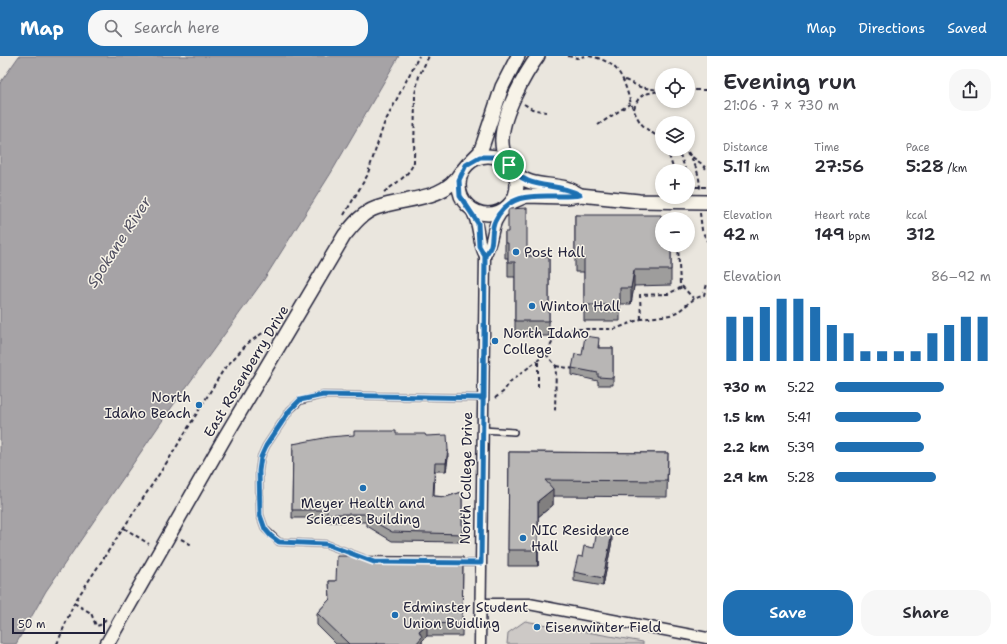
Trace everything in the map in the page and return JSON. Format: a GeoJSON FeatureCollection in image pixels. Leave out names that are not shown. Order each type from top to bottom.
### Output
{"type":"FeatureCollection","features":[{"type":"Feature","properties":{"kind":"street"},"geometry":{"type":"LineString","coordinates":[[518,56],[502,87],[480,152],[462,172],[459,188],[460,196],[470,208],[484,214],[492,214],[526,196],[566,197],[580,195],[639,201],[707,202]]}},
{"type":"Feature","properties":{"kind":"street"},"geometry":{"type":"LineString","coordinates":[[509,205],[517,187],[512,168],[502,149],[504,128],[522,83],[538,56]]}},
{"type":"Feature","properties":{"kind":"street"},"geometry":{"type":"LineString","coordinates":[[472,160],[484,156],[496,157],[512,168],[528,183],[568,188],[580,195]]}},
{"type":"Feature","properties":{"kind":"street","name":"East Rosenberry Drive"},"geometry":{"type":"LineString","coordinates":[[107,644],[221,444],[344,236],[364,214],[375,208],[428,196],[448,187],[457,180],[462,172]]}},
{"type":"Feature","properties":{"kind":"street","name":"North College Drive"},"geometry":{"type":"LineString","coordinates":[[480,644],[485,256],[491,246],[495,222],[509,205]]}},
{"type":"Feature","properties":{"kind":"street","name":"North College Drive"},"geometry":{"type":"LineString","coordinates":[[470,208],[478,223],[479,246],[485,256]]}},
{"type":"Feature","properties":{"kind":"street"},"geometry":{"type":"LineString","coordinates":[[481,604],[529,604],[700,639]]}},
{"type":"Feature","properties":{"kind":"lane"},"geometry":{"type":"LineString","coordinates":[[367,560],[326,544],[279,542],[265,529],[259,504],[261,457],[266,446],[290,410],[300,400],[323,395],[484,398]]}},
{"type":"Feature","properties":{"kind":"lane"},"geometry":{"type":"LineString","coordinates":[[483,430],[514,432]]}},
{"type":"Feature","properties":{"kind":"lane"},"geometry":{"type":"LineString","coordinates":[[452,563],[481,563]]}},
{"type":"Feature","properties":{"kind":"path"},"geometry":{"type":"LineString","coordinates":[[341,219],[367,176],[384,124],[419,56]]}},
{"type":"Feature","properties":{"kind":"path"},"geometry":{"type":"LineString","coordinates":[[568,56],[577,58],[585,56]]}},
{"type":"Feature","properties":{"kind":"path"},"geometry":{"type":"LineString","coordinates":[[589,56],[604,60]]}},
{"type":"Feature","properties":{"kind":"path"},"geometry":{"type":"LineString","coordinates":[[600,56],[618,70],[625,80],[631,103],[641,123],[655,135]]}},
{"type":"Feature","properties":{"kind":"path"},"geometry":{"type":"LineString","coordinates":[[625,80],[640,87],[655,90]]}},
{"type":"Feature","properties":{"kind":"path"},"geometry":{"type":"LineString","coordinates":[[695,90],[707,90]]}},
{"type":"Feature","properties":{"kind":"path"},"geometry":{"type":"LineString","coordinates":[[634,110],[639,96],[644,93],[655,92]]}},
{"type":"Feature","properties":{"kind":"path"},"geometry":{"type":"LineString","coordinates":[[522,103],[532,109],[546,112]]}},
{"type":"Feature","properties":{"kind":"path"},"geometry":{"type":"LineString","coordinates":[[598,125],[631,103]]}},
{"type":"Feature","properties":{"kind":"path"},"geometry":{"type":"LineString","coordinates":[[691,156],[702,164],[707,170]]}},
{"type":"Feature","properties":{"kind":"path"},"geometry":{"type":"LineString","coordinates":[[695,187],[707,187]]}},
{"type":"Feature","properties":{"kind":"path"},"geometry":{"type":"LineString","coordinates":[[678,252],[680,284],[694,300]]}},
{"type":"Feature","properties":{"kind":"path"},"geometry":{"type":"LineString","coordinates":[[496,398],[503,392],[511,381],[546,354],[556,337],[567,330],[615,329],[641,319],[674,313],[705,295],[707,284]]}},
{"type":"Feature","properties":{"kind":"path"},"geometry":{"type":"LineString","coordinates":[[641,319],[640,295],[668,294],[682,287]]}},
{"type":"Feature","properties":{"kind":"path"},"geometry":{"type":"LineString","coordinates":[[57,644],[74,603],[169,459],[224,369],[248,343],[270,328],[277,327]]}},
{"type":"Feature","properties":{"kind":"path"},"geometry":{"type":"LineString","coordinates":[[546,354],[556,366],[574,369]]}},
{"type":"Feature","properties":{"kind":"path"},"geometry":{"type":"LineString","coordinates":[[538,361],[538,387]]}},
{"type":"Feature","properties":{"kind":"path"},"geometry":{"type":"LineString","coordinates":[[555,411],[556,366]]}},
{"type":"Feature","properties":{"kind":"path"},"geometry":{"type":"LineString","coordinates":[[124,528],[149,544]]}},
{"type":"Feature","properties":{"kind":"path"},"geometry":{"type":"LineString","coordinates":[[182,540],[192,546]]}},
{"type":"Feature","properties":{"kind":"path"},"geometry":{"type":"LineString","coordinates":[[74,603],[90,613],[96,626],[109,619]]}},
{"type":"Feature","properties":{"kind":"shaded area","name":"Eisenwinter Field"},"geometry":{"type":"Polygon","coordinates":[[[525,621],[643,642],[643,644],[507,644],[508,633],[525,621]]]}},
{"type":"Feature","properties":{"kind":"water","name":"Spokane River"},"geometry":{"type":"Polygon","coordinates":[[[19,56],[399,56],[331,173],[263,281],[169,411],[46,591],[16,644],[0,644],[0,83],[19,56]]]}},
{"type":"Feature","properties":{"kind":"building"},"geometry":{"type":"Polygon","coordinates":[[[527,208],[527,256],[549,256],[549,321],[515,321],[515,262],[508,262],[508,243],[505,243],[505,232],[508,232],[508,209],[527,208]]]}},
{"type":"Feature","properties":{"kind":"building"},"geometry":{"type":"Polygon","coordinates":[[[575,215],[655,215],[655,252],[671,252],[671,270],[634,270],[631,288],[620,288],[620,305],[584,305],[584,256],[575,256],[575,215]]]}},
{"type":"Feature","properties":{"kind":"building"},"geometry":{"type":"Polygon","coordinates":[[[585,336],[599,338],[598,348],[613,348],[613,378],[598,377],[598,373],[572,368],[575,354],[582,355],[585,336]]]}},
{"type":"Feature","properties":{"kind":"building","name":"Meyer Health and Sciences Building"},"geometry":{"type":"Polygon","coordinates":[[[354,431],[396,431],[396,434],[425,434],[426,436],[447,435],[448,450],[446,463],[435,463],[433,496],[446,497],[462,492],[462,534],[392,532],[367,518],[367,514],[327,514],[327,510],[292,510],[293,444],[329,437],[354,435],[354,431]]]}},
{"type":"Feature","properties":{"kind":"building","name":"NIC Residence Hall"},"geometry":{"type":"Polygon","coordinates":[[[509,452],[668,453],[667,481],[545,480],[553,489],[538,501],[538,550],[508,550],[509,452]]]}},
{"type":"Feature","properties":{"kind":"building"},"geometry":{"type":"Polygon","coordinates":[[[597,530],[612,533],[603,578],[574,572],[578,556],[582,557],[584,546],[594,548],[597,530]]]}},
{"type":"Feature","properties":{"kind":"building","name":"Edminster Student Union Buidling"},"geometry":{"type":"Polygon","coordinates":[[[337,556],[463,557],[462,623],[427,624],[419,631],[422,637],[416,644],[349,644],[317,613],[330,599],[329,581],[336,581],[337,556]]]}},
{"type":"Feature","properties":{"kind":"place","name":"Post Hall"},"geometry":{"type":"Point","coordinates":[516,252]}},
{"type":"Feature","properties":{"kind":"place","name":"Winton Hall"},"geometry":{"type":"Point","coordinates":[532,306]}},
{"type":"Feature","properties":{"kind":"place","name":"North Idaho College"},"geometry":{"type":"Point","coordinates":[495,341]}},
{"type":"Feature","properties":{"kind":"place","name":"North Idaho Beach"},"geometry":{"type":"Point","coordinates":[199,405]}},
{"type":"Feature","properties":{"kind":"place","name":"Meyer Health and Sciences Building"},"geometry":{"type":"Point","coordinates":[363,488]}},
{"type":"Feature","properties":{"kind":"place","name":"NIC Residence Hall"},"geometry":{"type":"Point","coordinates":[523,538]}},
{"type":"Feature","properties":{"kind":"place","name":"Edminster Student Union Buidling"},"geometry":{"type":"Point","coordinates":[395,615]}},
{"type":"Feature","properties":{"kind":"place","name":"Eisenwinter Field"},"geometry":{"type":"Point","coordinates":[537,627]}},
{"type":"Feature","properties":{"kind":"route"},"geometry":{"type":"LineString","coordinates":[[509,165],[496,157],[480,157],[472,160],[466,165],[459,180],[460,196],[470,208],[478,223],[479,246],[485,256],[484,398],[323,395],[300,400],[290,410],[266,446],[261,457],[259,471],[260,515],[265,529],[279,542],[326,544],[374,562],[481,563],[483,430],[485,256],[491,246],[495,222],[501,212],[512,202],[526,196],[566,197],[580,195],[568,188],[528,183],[520,178],[509,165]]}}]}
